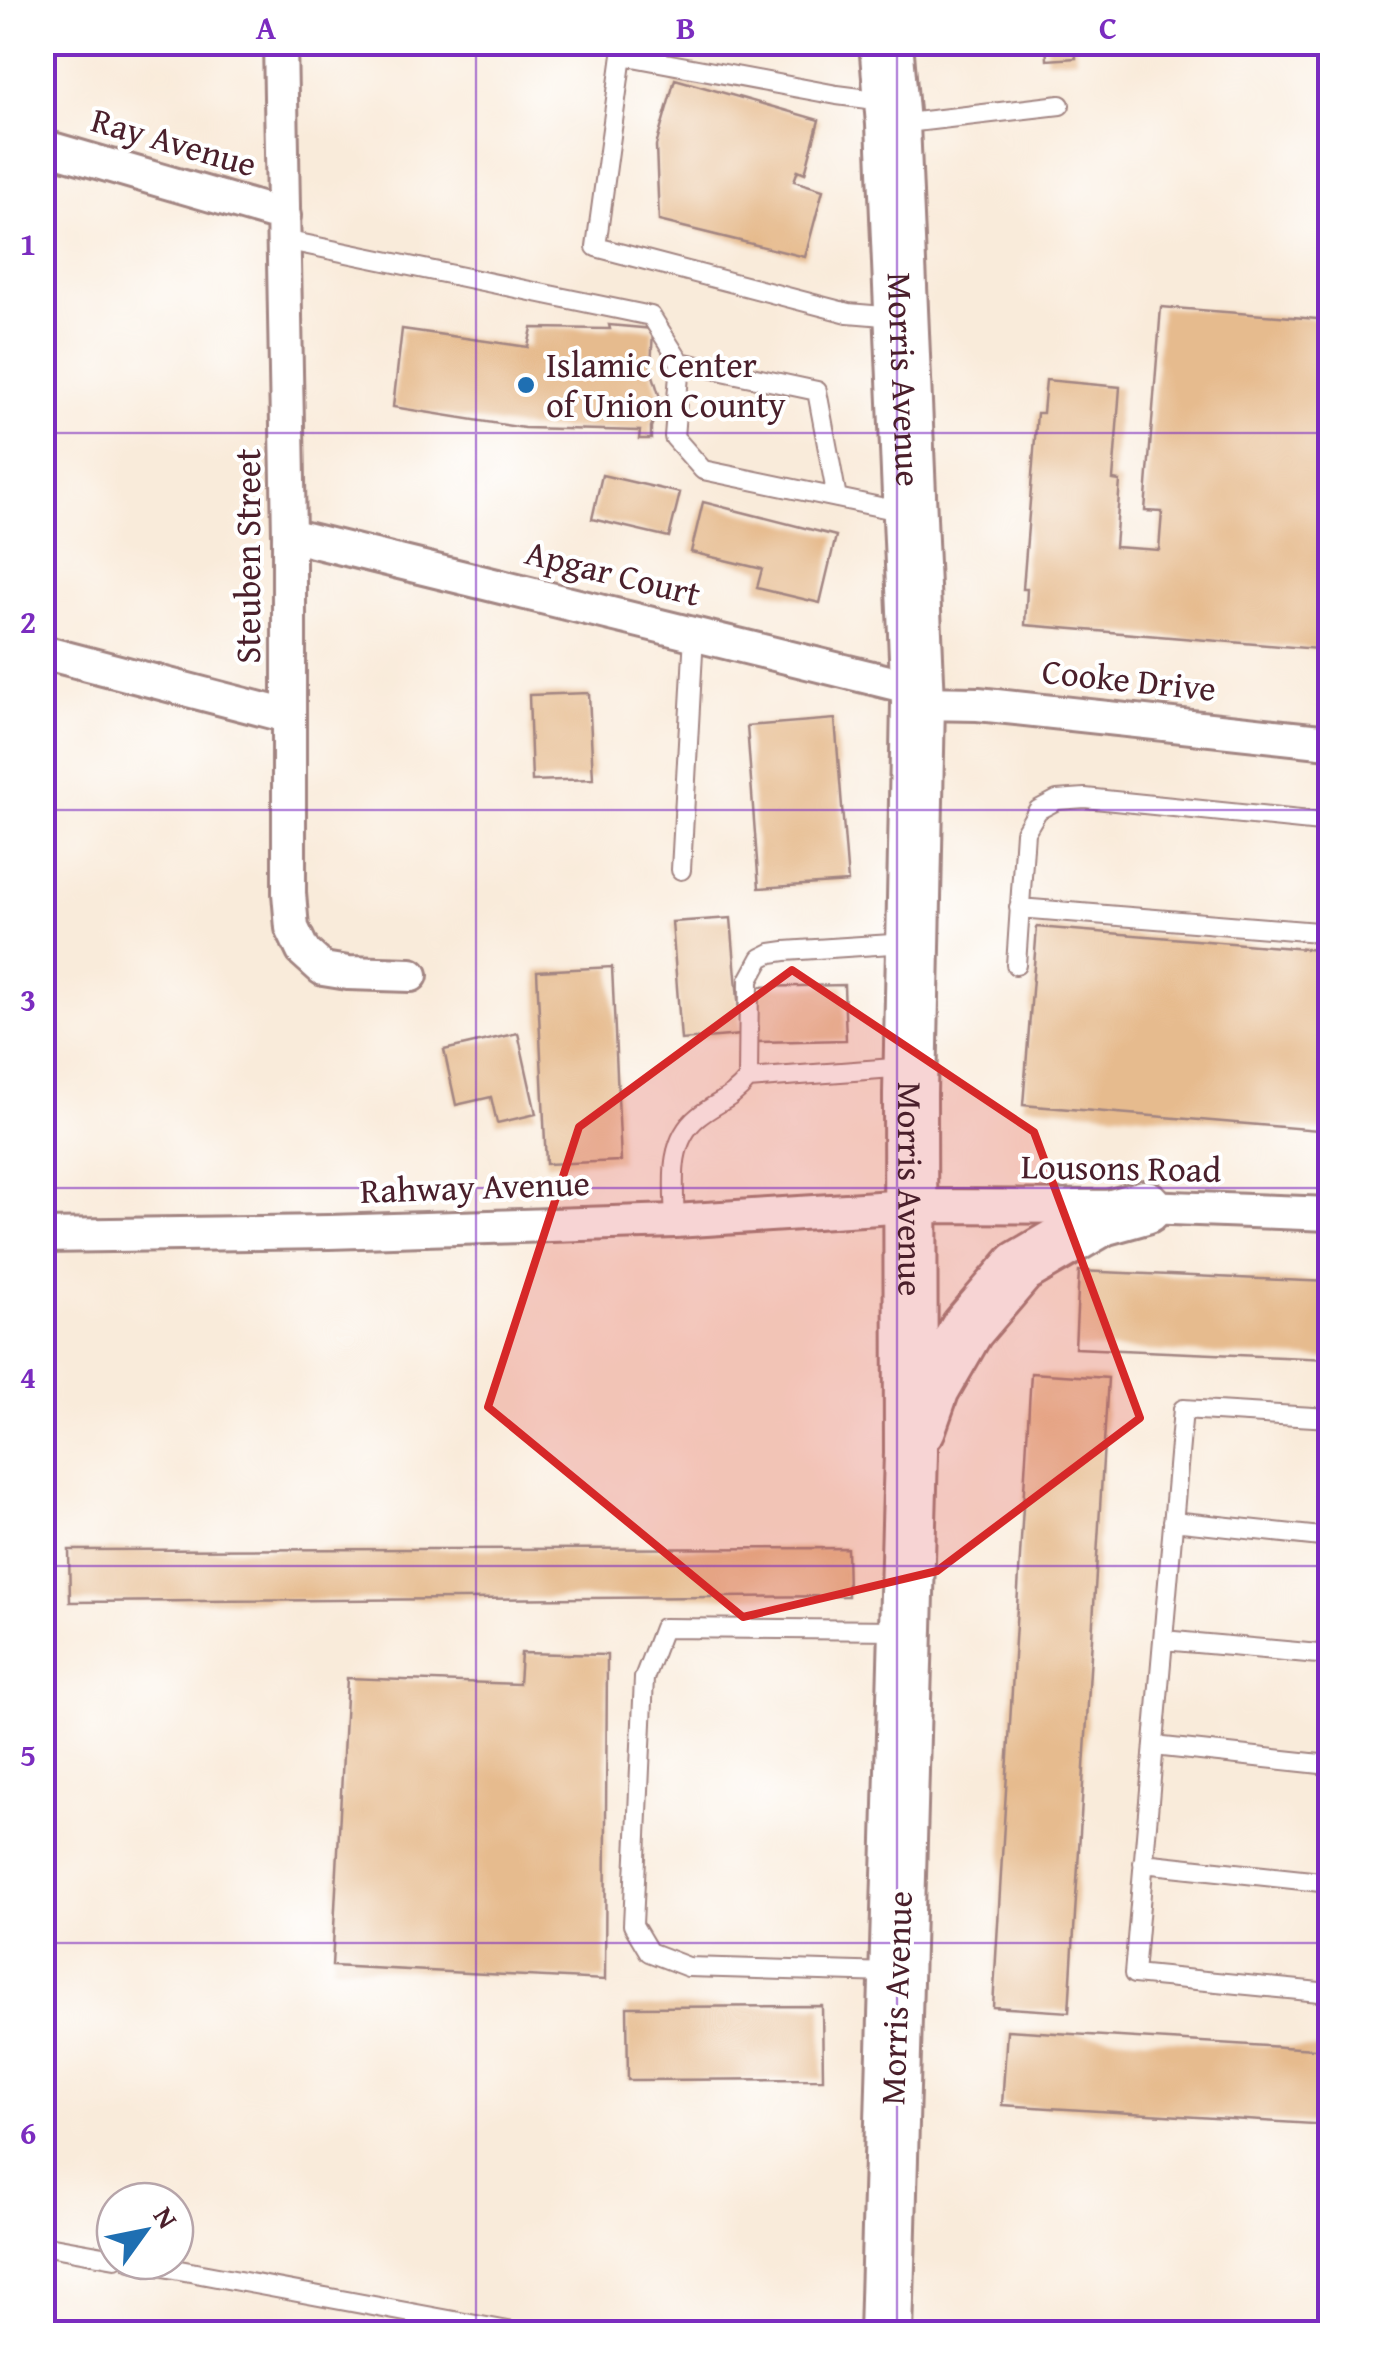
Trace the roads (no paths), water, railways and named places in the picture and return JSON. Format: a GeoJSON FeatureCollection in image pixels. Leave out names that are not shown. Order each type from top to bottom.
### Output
{"type":"FeatureCollection","features":[{"type":"Feature","properties":{"kind":"main road","name":"Morris Avenue"},"geometry":{"type":"LineString","coordinates":[[886,42],[918,696],[910,1067],[911,1453],[886,2334]]}},
{"type":"Feature","properties":{"kind":"main road"},"geometry":{"type":"LineString","coordinates":[[911,1453],[933,1388],[967,1329],[1020,1267],[1102,1219],[1145,1207]]}},
{"type":"Feature","properties":{"kind":"street","name":"Steuben Street"},"geometry":{"type":"LineString","coordinates":[[280,42],[292,928],[303,951],[324,968],[348,973],[411,975]]}},
{"type":"Feature","properties":{"kind":"street","name":"Ray Avenue"},"geometry":{"type":"LineString","coordinates":[[42,146],[284,228]]}},
{"type":"Feature","properties":{"kind":"street","name":"Apgar Court"},"geometry":{"type":"LineString","coordinates":[[289,535],[694,634],[918,696]]}},
{"type":"Feature","properties":{"kind":"street"},"geometry":{"type":"LineString","coordinates":[[42,652],[288,716]]}},
{"type":"Feature","properties":{"kind":"street","name":"Cooke Drive"},"geometry":{"type":"LineString","coordinates":[[918,696],[1330,742]]}},
{"type":"Feature","properties":{"kind":"street","name":"Lousons Road"},"geometry":{"type":"LineString","coordinates":[[909,1206],[1145,1207],[1330,1214]]}},
{"type":"Feature","properties":{"kind":"street","name":"Rahway Avenue"},"geometry":{"type":"LineString","coordinates":[[42,1236],[676,1221],[909,1206]]}},
{"type":"Feature","properties":{"kind":"lane"},"geometry":{"type":"LineString","coordinates":[[901,318],[848,313],[596,246],[622,54],[837,95],[892,113],[1060,105]]}},
{"type":"Feature","properties":{"kind":"lane"},"geometry":{"type":"LineString","coordinates":[[284,228],[651,316],[680,362],[674,437],[704,470],[910,514]]}},
{"type":"Feature","properties":{"kind":"lane"},"geometry":{"type":"LineString","coordinates":[[680,362],[817,392],[836,498]]}},
{"type":"Feature","properties":{"kind":"lane"},"geometry":{"type":"LineString","coordinates":[[682,870],[694,634]]}},
{"type":"Feature","properties":{"kind":"lane"},"geometry":{"type":"LineString","coordinates":[[1016,965],[1025,832],[1038,810],[1057,800],[1085,798],[1330,822]]}},
{"type":"Feature","properties":{"kind":"lane"},"geometry":{"type":"LineString","coordinates":[[1019,908],[1330,934]]}},
{"type":"Feature","properties":{"kind":"lane"},"geometry":{"type":"LineString","coordinates":[[676,1221],[674,1166],[681,1138],[699,1116],[726,1101],[748,1078],[749,980],[761,958],[786,950],[913,942]]}},
{"type":"Feature","properties":{"kind":"lane"},"geometry":{"type":"LineString","coordinates":[[748,1078],[910,1067]]}},
{"type":"Feature","properties":{"kind":"lane"},"geometry":{"type":"LineString","coordinates":[[1330,1418],[1183,1409],[1134,1974],[1330,1992]]}},
{"type":"Feature","properties":{"kind":"lane"},"geometry":{"type":"LineString","coordinates":[[1173,1521],[1330,1538]]}},
{"type":"Feature","properties":{"kind":"lane"},"geometry":{"type":"LineString","coordinates":[[896,1973],[688,1967],[650,1952],[634,1925],[644,1678],[664,1628],[906,1630]]}},
{"type":"Feature","properties":{"kind":"lane"},"geometry":{"type":"LineString","coordinates":[[1163,1640],[1330,1656]]}},
{"type":"Feature","properties":{"kind":"lane"},"geometry":{"type":"LineString","coordinates":[[1154,1746],[1330,1765]]}},
{"type":"Feature","properties":{"kind":"lane"},"geometry":{"type":"LineString","coordinates":[[1143,1863],[1330,1883]]}},
{"type":"Feature","properties":{"kind":"lane"},"geometry":{"type":"LineString","coordinates":[[42,2245],[95,2254]]}},
{"type":"Feature","properties":{"kind":"lane"},"geometry":{"type":"LineString","coordinates":[[195,2273],[524,2334]]}},
{"type":"Feature","properties":{"kind":"place","name":"Islamic Center of Union County"},"geometry":{"type":"Point","coordinates":[526,385]}}]}
